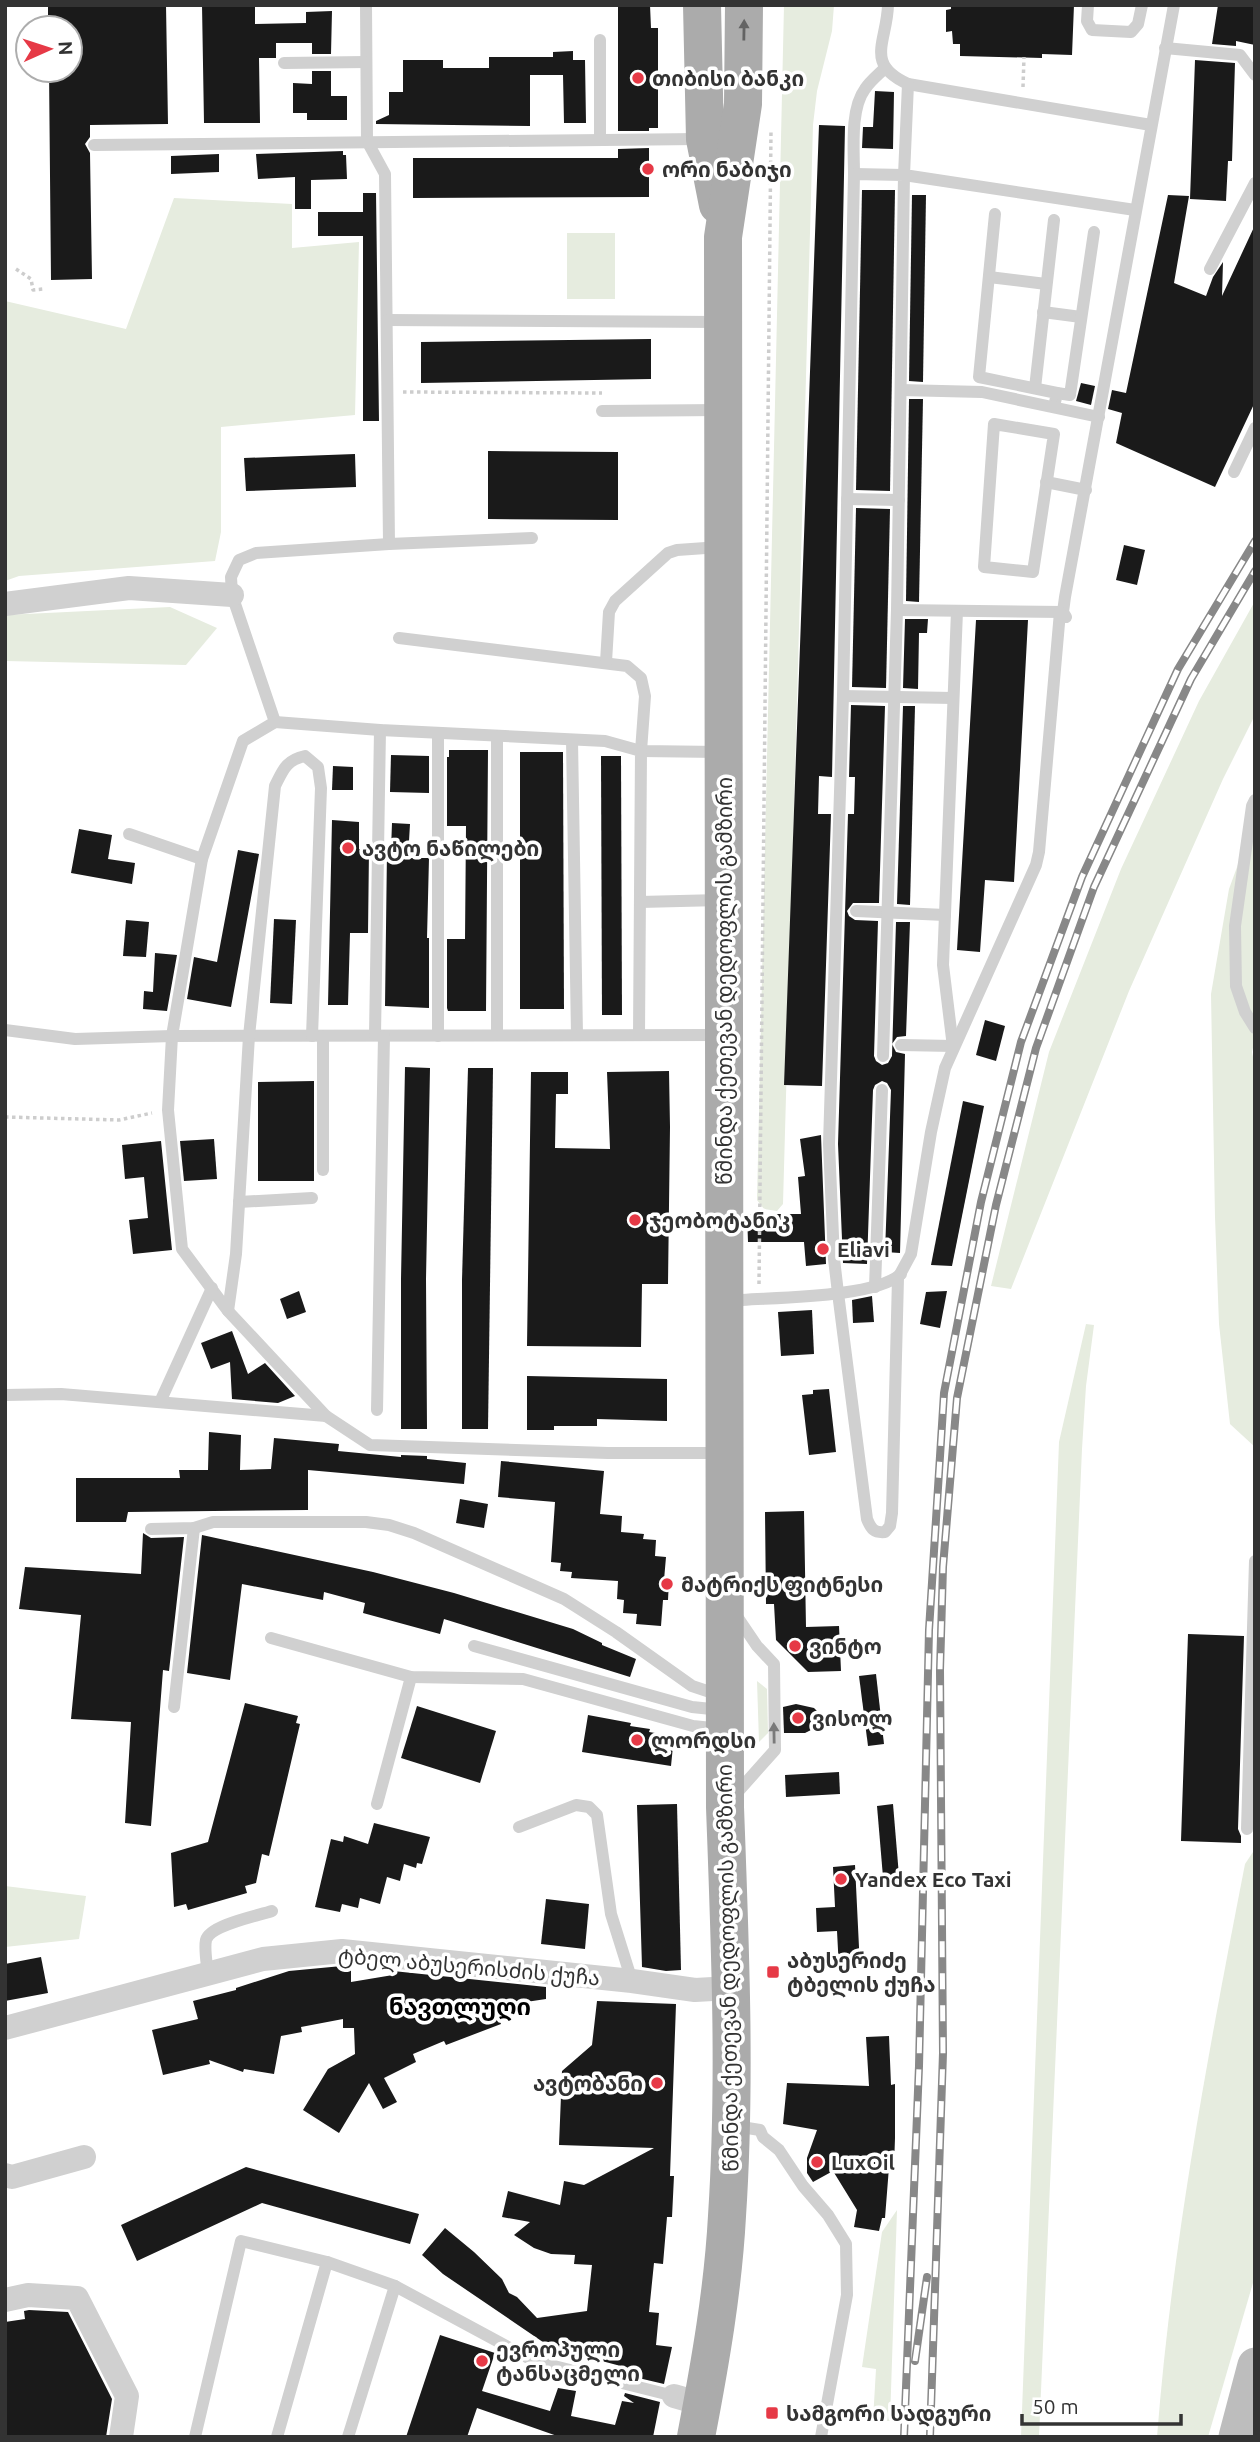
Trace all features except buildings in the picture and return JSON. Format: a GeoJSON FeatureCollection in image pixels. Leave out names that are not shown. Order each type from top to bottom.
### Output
{"type":"FeatureCollection","features":[{"type":"Feature","properties":{"kind":"main road","name":"წმინდა ქეთევან დედოფლის გამზირი"},"geometry":{"type":"LineString","coordinates":[[702,5],[705,139],[723,237]]}},
{"type":"Feature","properties":{"kind":"main road","name":"წმინდა ქეთევან დედოფლის გამზირი"},"geometry":{"type":"LineString","coordinates":[[691,2413],[714,2342],[727,2217],[731,2126],[731,1988],[724,1807],[724,1453],[741,1299],[724,1035],[723,237],[743,104],[744,5]]}},
{"type":"Feature","properties":{"kind":"street"},"geometry":{"type":"LineString","coordinates":[[5,604],[129,588],[232,595]]}},
{"type":"Feature","properties":{"kind":"street","name":"ტბელ აბუსერისძის ქუჩა"},"geometry":{"type":"LineString","coordinates":[[5,2028],[263,1959],[342,1951],[695,1990],[731,1988]]}},
{"type":"Feature","properties":{"kind":"street"},"geometry":{"type":"LineString","coordinates":[[5,2175],[12,2177],[84,2157]]}},
{"type":"Feature","properties":{"kind":"street"},"geometry":{"type":"LineString","coordinates":[[5,2300],[29,2295],[77,2298],[127,2396],[121,2437]]}},
{"type":"Feature","properties":{"kind":"street"},"geometry":{"type":"LineString","coordinates":[[1236,2437],[1255,2365]]}},
{"type":"Feature","properties":{"kind":"lane"},"geometry":{"type":"LineString","coordinates":[[366,5],[367,141],[385,174],[389,544]]}},
{"type":"Feature","properties":{"kind":"lane"},"geometry":{"type":"LineString","coordinates":[[888,5],[880,58],[885,68],[897,79],[908,84],[1151,125]]}},
{"type":"Feature","properties":{"kind":"lane"},"geometry":{"type":"LineString","coordinates":[[1088,5],[1087,21],[1092,30],[1105,32],[1131,32],[1138,24],[1142,5]]}},
{"type":"Feature","properties":{"kind":"lane"},"geometry":{"type":"LineString","coordinates":[[1062,612],[1174,5]]}},
{"type":"Feature","properties":{"kind":"lane"},"geometry":{"type":"LineString","coordinates":[[600,40],[600,140]]}},
{"type":"Feature","properties":{"kind":"lane"},"geometry":{"type":"LineString","coordinates":[[1166,48],[1240,55],[1255,75]]}},
{"type":"Feature","properties":{"kind":"lane"},"geometry":{"type":"LineString","coordinates":[[284,63],[366,62]]}},
{"type":"Feature","properties":{"kind":"lane"},"geometry":{"type":"LineString","coordinates":[[885,68],[864,90],[858,104],[855,129],[843,696],[845,910],[829,1144],[838,1293],[867,1519],[871,1529],[878,1532],[885,1532],[890,1526],[892,1513],[898,1278]]}},
{"type":"Feature","properties":{"kind":"lane"},"geometry":{"type":"LineString","coordinates":[[883,1056],[897,610],[908,84]]}},
{"type":"Feature","properties":{"kind":"lane"},"geometry":{"type":"LineString","coordinates":[[94,145],[705,139]]}},
{"type":"Feature","properties":{"kind":"lane"},"geometry":{"type":"LineString","coordinates":[[854,174],[904,175],[1135,210]]}},
{"type":"Feature","properties":{"kind":"lane"},"geometry":{"type":"LineString","coordinates":[[1210,269],[1255,183]]}},
{"type":"Feature","properties":{"kind":"lane"},"geometry":{"type":"LineString","coordinates":[[995,214],[979,377],[1070,396],[1094,232]]}},
{"type":"Feature","properties":{"kind":"lane"},"geometry":{"type":"LineString","coordinates":[[1035,388],[1054,220]]}},
{"type":"Feature","properties":{"kind":"lane"},"geometry":{"type":"LineString","coordinates":[[989,277],[1046,284]]}},
{"type":"Feature","properties":{"kind":"lane"},"geometry":{"type":"LineString","coordinates":[[1043,312],[1082,317]]}},
{"type":"Feature","properties":{"kind":"lane"},"geometry":{"type":"LineString","coordinates":[[387,320],[724,323]]}},
{"type":"Feature","properties":{"kind":"lane"},"geometry":{"type":"LineString","coordinates":[[901,390],[982,392],[1099,417]]}},
{"type":"Feature","properties":{"kind":"lane"},"geometry":{"type":"LineString","coordinates":[[1054,407],[1058,393]]}},
{"type":"Feature","properties":{"kind":"lane"},"geometry":{"type":"LineString","coordinates":[[602,411],[724,410]]}},
{"type":"Feature","properties":{"kind":"lane"},"geometry":{"type":"LineString","coordinates":[[993,424],[1054,434],[1046,482],[1033,572],[984,567],[993,424]]}},
{"type":"Feature","properties":{"kind":"lane"},"geometry":{"type":"LineString","coordinates":[[1234,472],[1255,428]]}},
{"type":"Feature","properties":{"kind":"lane"},"geometry":{"type":"LineString","coordinates":[[1046,482],[1086,490]]}},
{"type":"Feature","properties":{"kind":"lane"},"geometry":{"type":"LineString","coordinates":[[847,499],[899,500]]}},
{"type":"Feature","properties":{"kind":"lane"},"geometry":{"type":"LineString","coordinates":[[275,722],[232,595],[231,578],[239,560],[256,553],[531,538]]}},
{"type":"Feature","properties":{"kind":"lane"},"geometry":{"type":"LineString","coordinates":[[606,662],[609,612],[615,601],[668,553],[724,547]]}},
{"type":"Feature","properties":{"kind":"lane"},"geometry":{"type":"LineString","coordinates":[[741,1299],[838,1293],[876,1287],[898,1278],[909,1267],[916,1256],[936,1133],[955,1048],[1027,901],[1046,851],[1066,615],[1062,612],[897,610]]}},
{"type":"Feature","properties":{"kind":"lane"},"geometry":{"type":"LineString","coordinates":[[955,1048],[943,965],[957,611]]}},
{"type":"Feature","properties":{"kind":"lane"},"geometry":{"type":"LineString","coordinates":[[399,638],[606,662],[627,666],[640,678],[645,696],[641,751],[639,1035]]}},
{"type":"Feature","properties":{"kind":"lane"},"geometry":{"type":"LineString","coordinates":[[843,696],[953,698]]}},
{"type":"Feature","properties":{"kind":"lane"},"geometry":{"type":"LineString","coordinates":[[724,752],[641,751],[605,741],[275,722],[243,741],[202,859],[172,1036],[168,1110],[182,1249],[228,1311],[326,1416],[370,1445],[608,1453],[724,1453]]}},
{"type":"Feature","properties":{"kind":"lane"},"geometry":{"type":"LineString","coordinates":[[377,1410],[380,730]]}},
{"type":"Feature","properties":{"kind":"lane"},"geometry":{"type":"LineString","coordinates":[[438,733],[438,1036]]}},
{"type":"Feature","properties":{"kind":"lane"},"geometry":{"type":"LineString","coordinates":[[497,736],[497,1035]]}},
{"type":"Feature","properties":{"kind":"lane"},"geometry":{"type":"LineString","coordinates":[[572,740],[577,1035]]}},
{"type":"Feature","properties":{"kind":"lane"},"geometry":{"type":"LineString","coordinates":[[228,1311],[236,1254],[249,1036],[275,786],[292,759],[304,756],[317,767],[321,788],[318,1036],[323,1170]]}},
{"type":"Feature","properties":{"kind":"lane"},"geometry":{"type":"LineString","coordinates":[[1255,800],[1234,926],[1236,986],[1245,1012],[1255,1028]]}},
{"type":"Feature","properties":{"kind":"lane"},"geometry":{"type":"LineString","coordinates":[[129,834],[202,859]]}},
{"type":"Feature","properties":{"kind":"lane"},"geometry":{"type":"LineString","coordinates":[[640,902],[724,900]]}},
{"type":"Feature","properties":{"kind":"lane"},"geometry":{"type":"LineString","coordinates":[[845,910],[944,915]]}},
{"type":"Feature","properties":{"kind":"lane"},"geometry":{"type":"LineString","coordinates":[[5,1030],[75,1039],[172,1036],[724,1035]]}},
{"type":"Feature","properties":{"kind":"lane"},"geometry":{"type":"LineString","coordinates":[[901,1045],[955,1048]]}},
{"type":"Feature","properties":{"kind":"lane"},"geometry":{"type":"LineString","coordinates":[[876,1287],[882,1090]]}},
{"type":"Feature","properties":{"kind":"lane"},"geometry":{"type":"LineString","coordinates":[[239,1202],[312,1198]]}},
{"type":"Feature","properties":{"kind":"lane"},"geometry":{"type":"LineString","coordinates":[[160,1402],[212,1288]]}},
{"type":"Feature","properties":{"kind":"lane"},"geometry":{"type":"LineString","coordinates":[[5,1395],[61,1394],[326,1416]]}},
{"type":"Feature","properties":{"kind":"lane"},"geometry":{"type":"LineString","coordinates":[[151,1529],[194,1528],[213,1522],[366,1522],[389,1525],[564,1599],[616,1632],[724,1712]]}},
{"type":"Feature","properties":{"kind":"lane"},"geometry":{"type":"LineString","coordinates":[[174,1707],[194,1528]]}},
{"type":"Feature","properties":{"kind":"lane"},"geometry":{"type":"LineString","coordinates":[[1247,1829],[1255,1561]]}},
{"type":"Feature","properties":{"kind":"lane"},"geometry":{"type":"LineString","coordinates":[[724,1598],[757,1646],[774,1664],[775,1750],[724,1807]]}},
{"type":"Feature","properties":{"kind":"lane"},"geometry":{"type":"LineString","coordinates":[[271,1638],[411,1677],[523,1679],[693,1726],[724,1712]]}},
{"type":"Feature","properties":{"kind":"lane"},"geometry":{"type":"LineString","coordinates":[[474,1646],[692,1707],[724,1712]]}},
{"type":"Feature","properties":{"kind":"lane"},"geometry":{"type":"LineString","coordinates":[[377,1804],[411,1677]]}},
{"type":"Feature","properties":{"kind":"lane"},"geometry":{"type":"LineString","coordinates":[[519,1828],[576,1805],[589,1807],[597,1815],[611,1914],[632,1981]]}},
{"type":"Feature","properties":{"kind":"lane"},"geometry":{"type":"LineString","coordinates":[[208,1974],[205,1943],[208,1935],[219,1928],[272,1911]]}},
{"type":"Feature","properties":{"kind":"lane"},"geometry":{"type":"LineString","coordinates":[[731,2126],[760,2130],[763,2137],[779,2150],[803,2186],[828,2215],[846,2244],[847,2295],[821,2437]]}},
{"type":"Feature","properties":{"kind":"lane"},"geometry":{"type":"LineString","coordinates":[[195,2437],[241,2241],[327,2262],[395,2286],[534,2361],[691,2413]]}},
{"type":"Feature","properties":{"kind":"lane"},"geometry":{"type":"LineString","coordinates":[[277,2437],[327,2262]]}},
{"type":"Feature","properties":{"kind":"lane"},"geometry":{"type":"LineString","coordinates":[[348,2437],[395,2286]]}},
{"type":"Feature","properties":{"kind":"path"},"geometry":{"type":"LineString","coordinates":[[1022,103],[1024,57]]}},
{"type":"Feature","properties":{"kind":"path"},"geometry":{"type":"LineString","coordinates":[[741,1299],[771,117]]}},
{"type":"Feature","properties":{"kind":"path"},"geometry":{"type":"LineString","coordinates":[[16,268],[31,279],[33,290],[43,289]]}},
{"type":"Feature","properties":{"kind":"path"},"geometry":{"type":"LineString","coordinates":[[387,392],[606,393]]}},
{"type":"Feature","properties":{"kind":"path"},"geometry":{"type":"LineString","coordinates":[[5,1117],[119,1120],[168,1110]]}},
{"type":"Feature","properties":{"kind":"shaded area"},"geometry":{"type":"Polygon","coordinates":[[[784,5],[834,5],[832,31],[817,91],[813,125],[783,1204],[777,1211],[764,1209],[757,1200],[784,5]]]}},
{"type":"Feature","properties":{"kind":"shaded area"},"geometry":{"type":"Polygon","coordinates":[[[174,198],[292,204],[292,248],[359,242],[355,415],[221,427],[221,532],[215,561],[19,576],[5,581],[5,301],[126,329],[174,198]]]}},
{"type":"Feature","properties":{"kind":"shaded area"},"geometry":{"type":"Polygon","coordinates":[[[567,233],[615,233],[615,299],[567,299],[567,233]]]}},
{"type":"Feature","properties":{"kind":"shaded area"},"geometry":{"type":"Polygon","coordinates":[[[1255,601],[1255,715],[1223,779],[1129,991],[1011,1289],[991,1286],[1049,1052],[1121,869],[1199,701],[1255,601]]]}},
{"type":"Feature","properties":{"kind":"shaded area"},"geometry":{"type":"Polygon","coordinates":[[[170,607],[217,628],[186,665],[5,661],[5,615],[170,607]]]}},
{"type":"Feature","properties":{"kind":"shaded area"},"geometry":{"type":"Polygon","coordinates":[[[1255,818],[1255,1039],[1252,1052],[1255,1067],[1255,1447],[1230,1424],[1219,1324],[1211,994],[1229,889],[1255,818]]]}},
{"type":"Feature","properties":{"kind":"shaded area"},"geometry":{"type":"Polygon","coordinates":[[[1086,1324],[1094,1325],[1082,1449],[1039,2437],[1021,2437],[1059,1442],[1086,1324]]]}},
{"type":"Feature","properties":{"kind":"shaded area"},"geometry":{"type":"Polygon","coordinates":[[[757,1681],[767,1689],[768,1733],[759,1742],[757,1681]]]}},
{"type":"Feature","properties":{"kind":"shaded area"},"geometry":{"type":"Polygon","coordinates":[[[1255,1849],[1255,2276],[1208,2437],[1157,2437],[1172,2293],[1193,2149],[1245,1864],[1255,1849]]]}},
{"type":"Feature","properties":{"kind":"shaded area"},"geometry":{"type":"Polygon","coordinates":[[[5,1886],[86,1896],[79,1939],[5,1947],[5,1886]]]}},
{"type":"Feature","properties":{"kind":"shaded area"},"geometry":{"type":"Polygon","coordinates":[[[897,2210],[890,2421],[873,2420],[876,2369],[862,2367],[882,2232],[897,2210]]]}},
{"type":"Feature","properties":{"kind":"railway"},"geometry":{"type":"LineString","coordinates":[[904,2437],[919,2066],[929,1630],[944,1393],[981,1202],[1021,1042],[1082,877],[1178,669],[1255,541]]}},
{"type":"Feature","properties":{"kind":"railway"},"geometry":{"type":"LineString","coordinates":[[930,2437],[943,2053],[940,1670],[943,1567],[957,1398],[996,1205],[1036,1048],[1094,887],[1191,679],[1255,571]]}},
{"type":"Feature","properties":{"kind":"railway"},"geometry":{"type":"LineString","coordinates":[[915,2361],[927,2277]]}},
{"type":"Feature","properties":{"kind":"place","name":"თიბისი ბანკი"},"geometry":{"type":"Point","coordinates":[638,78]}},
{"type":"Feature","properties":{"kind":"place","name":"ორი ნაბიჯი"},"geometry":{"type":"Point","coordinates":[648,169]}},
{"type":"Feature","properties":{"kind":"place","name":"ავტო ნაწილები"},"geometry":{"type":"Point","coordinates":[348,848]}},
{"type":"Feature","properties":{"kind":"place","name":"ჯეობოტანიკ"},"geometry":{"type":"Point","coordinates":[635,1220]}},
{"type":"Feature","properties":{"kind":"place","name":"Eliavi"},"geometry":{"type":"Point","coordinates":[823,1249]}},
{"type":"Feature","properties":{"kind":"place","name":"მატრიქს ფიტნესი"},"geometry":{"type":"Point","coordinates":[667,1584]}},
{"type":"Feature","properties":{"kind":"place","name":"ვინტო"},"geometry":{"type":"Point","coordinates":[795,1646]}},
{"type":"Feature","properties":{"kind":"place","name":"ვისოლ"},"geometry":{"type":"Point","coordinates":[798,1718]}},
{"type":"Feature","properties":{"kind":"place","name":"ლორდსი"},"geometry":{"type":"Point","coordinates":[637,1740]}},
{"type":"Feature","properties":{"kind":"place","name":"Yandex Eco Taxi"},"geometry":{"type":"Point","coordinates":[841,1879]}},
{"type":"Feature","properties":{"kind":"place","name":"აბუსერიძე ტბელის ქუჩა"},"geometry":{"type":"Point","coordinates":[773,1972]}},
{"type":"Feature","properties":{"kind":"place","name":"ავტობანი"},"geometry":{"type":"Point","coordinates":[657,2083]}},
{"type":"Feature","properties":{"kind":"place","name":"LuxOil"},"geometry":{"type":"Point","coordinates":[817,2162]}},
{"type":"Feature","properties":{"kind":"place","name":"ევროპული ტანსაცმელი"},"geometry":{"type":"Point","coordinates":[482,2361]}},
{"type":"Feature","properties":{"kind":"place","name":"სამგორი სადგური"},"geometry":{"type":"Point","coordinates":[772,2413]}},
{"type":"Feature","properties":{"kind":"district","name":"ნავთლუღი"},"geometry":{"type":"Point","coordinates":[460,2006]}}]}
